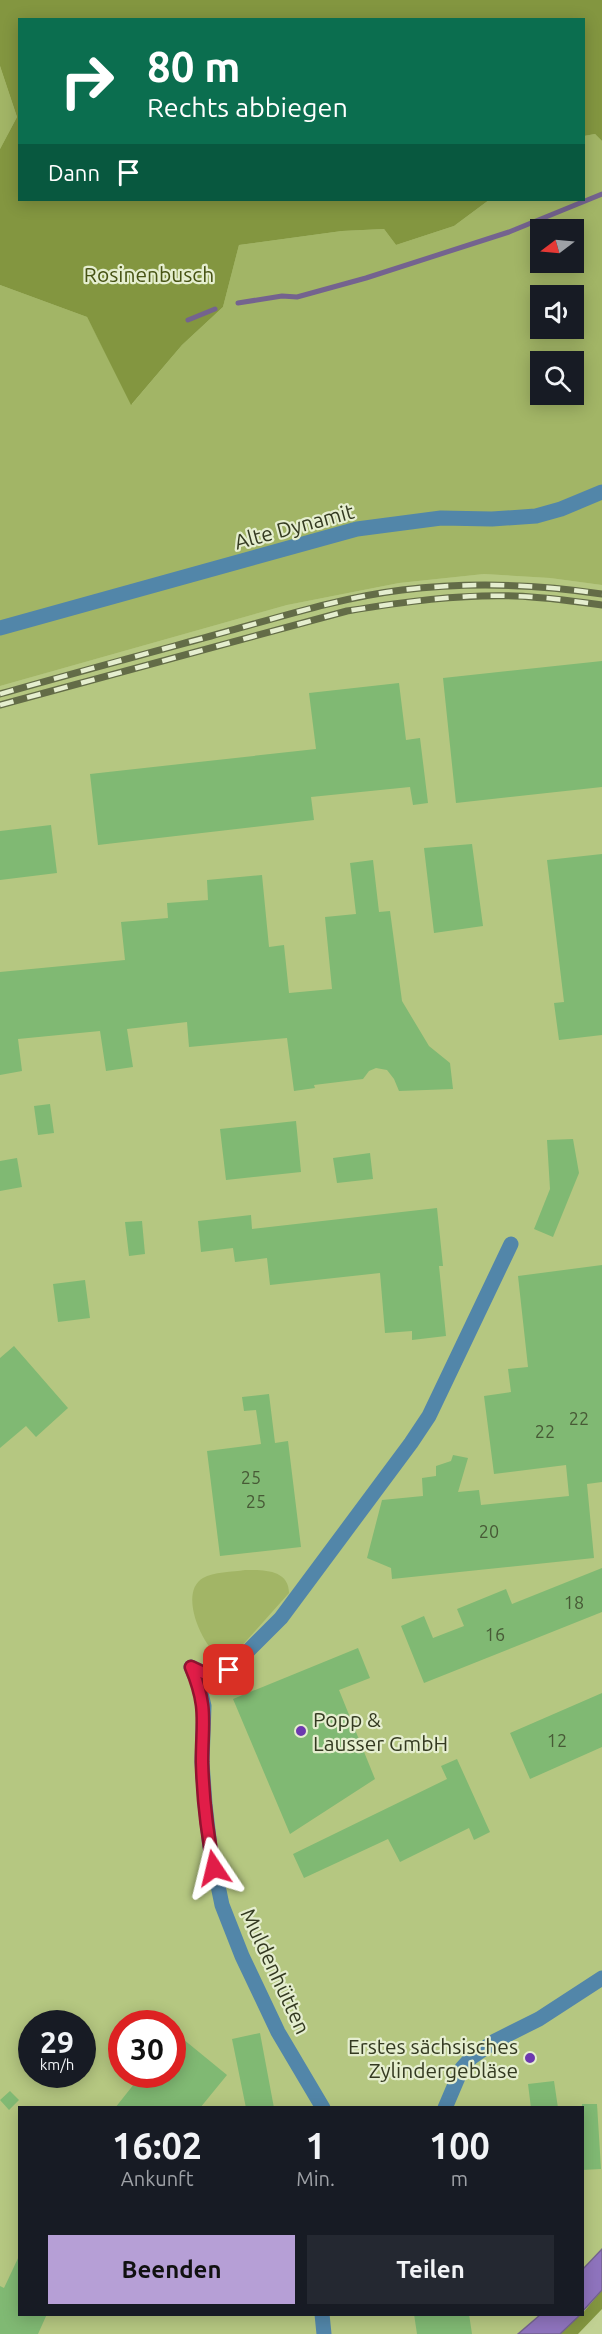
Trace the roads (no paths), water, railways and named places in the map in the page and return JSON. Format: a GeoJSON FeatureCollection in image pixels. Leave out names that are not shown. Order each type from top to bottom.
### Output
{"type":"FeatureCollection","features":[{"type":"Feature","properties":{"kind":"street","name":"Alte Dynamit"},"geometry":{"type":"LineString","coordinates":[[0,628],[357,529],[441,518],[492,519],[537,516],[602,492]]}},
{"type":"Feature","properties":{"kind":"street","name":"Muldenhütten"},"geometry":{"type":"LineString","coordinates":[[322,2106],[278,2032],[242,1956],[222,1905],[210,1847],[205,1804],[202,1762],[204,1706],[199,1685],[191,1667],[210,1676],[229,1670],[281,1618],[428,1419],[511,1244]]}},
{"type":"Feature","properties":{"kind":"street"},"geometry":{"type":"LineString","coordinates":[[446,2106],[462,2068],[472,2057],[495,2041],[539,2019],[602,1978]]}},
{"type":"Feature","properties":{"kind":"street"},"geometry":{"type":"LineString","coordinates":[[322,2316],[324,2334]]}},
{"type":"Feature","properties":{"kind":"waterway"},"geometry":{"type":"LineString","coordinates":[[585,201],[602,194]]}},
{"type":"Feature","properties":{"kind":"waterway"},"geometry":{"type":"LineString","coordinates":[[238,303],[282,296],[297,297],[366,278],[509,232],[585,201]]}},
{"type":"Feature","properties":{"kind":"waterway"},"geometry":{"type":"LineString","coordinates":[[188,320],[215,309]]}},
{"type":"Feature","properties":{"kind":"railway"},"geometry":{"type":"LineString","coordinates":[[0,694],[306,610],[354,598],[402,590],[477,585],[527,586],[602,594]]}},
{"type":"Feature","properties":{"kind":"railway"},"geometry":{"type":"LineString","coordinates":[[0,705],[347,611],[431,599],[473,596],[537,597],[602,605]]}},
{"type":"Feature","properties":{"kind":"place","name":"Popp & Lausser GmbH"},"geometry":{"type":"Point","coordinates":[301,1731]}},
{"type":"Feature","properties":{"kind":"place","name":"Erstes sächsisches Zylindergebläse"},"geometry":{"type":"Point","coordinates":[530,2058]}},
{"type":"Feature","properties":{"kind":"park label","name":"Rosinenbusch"},"geometry":{"type":"Point","coordinates":[149,274]}}]}
